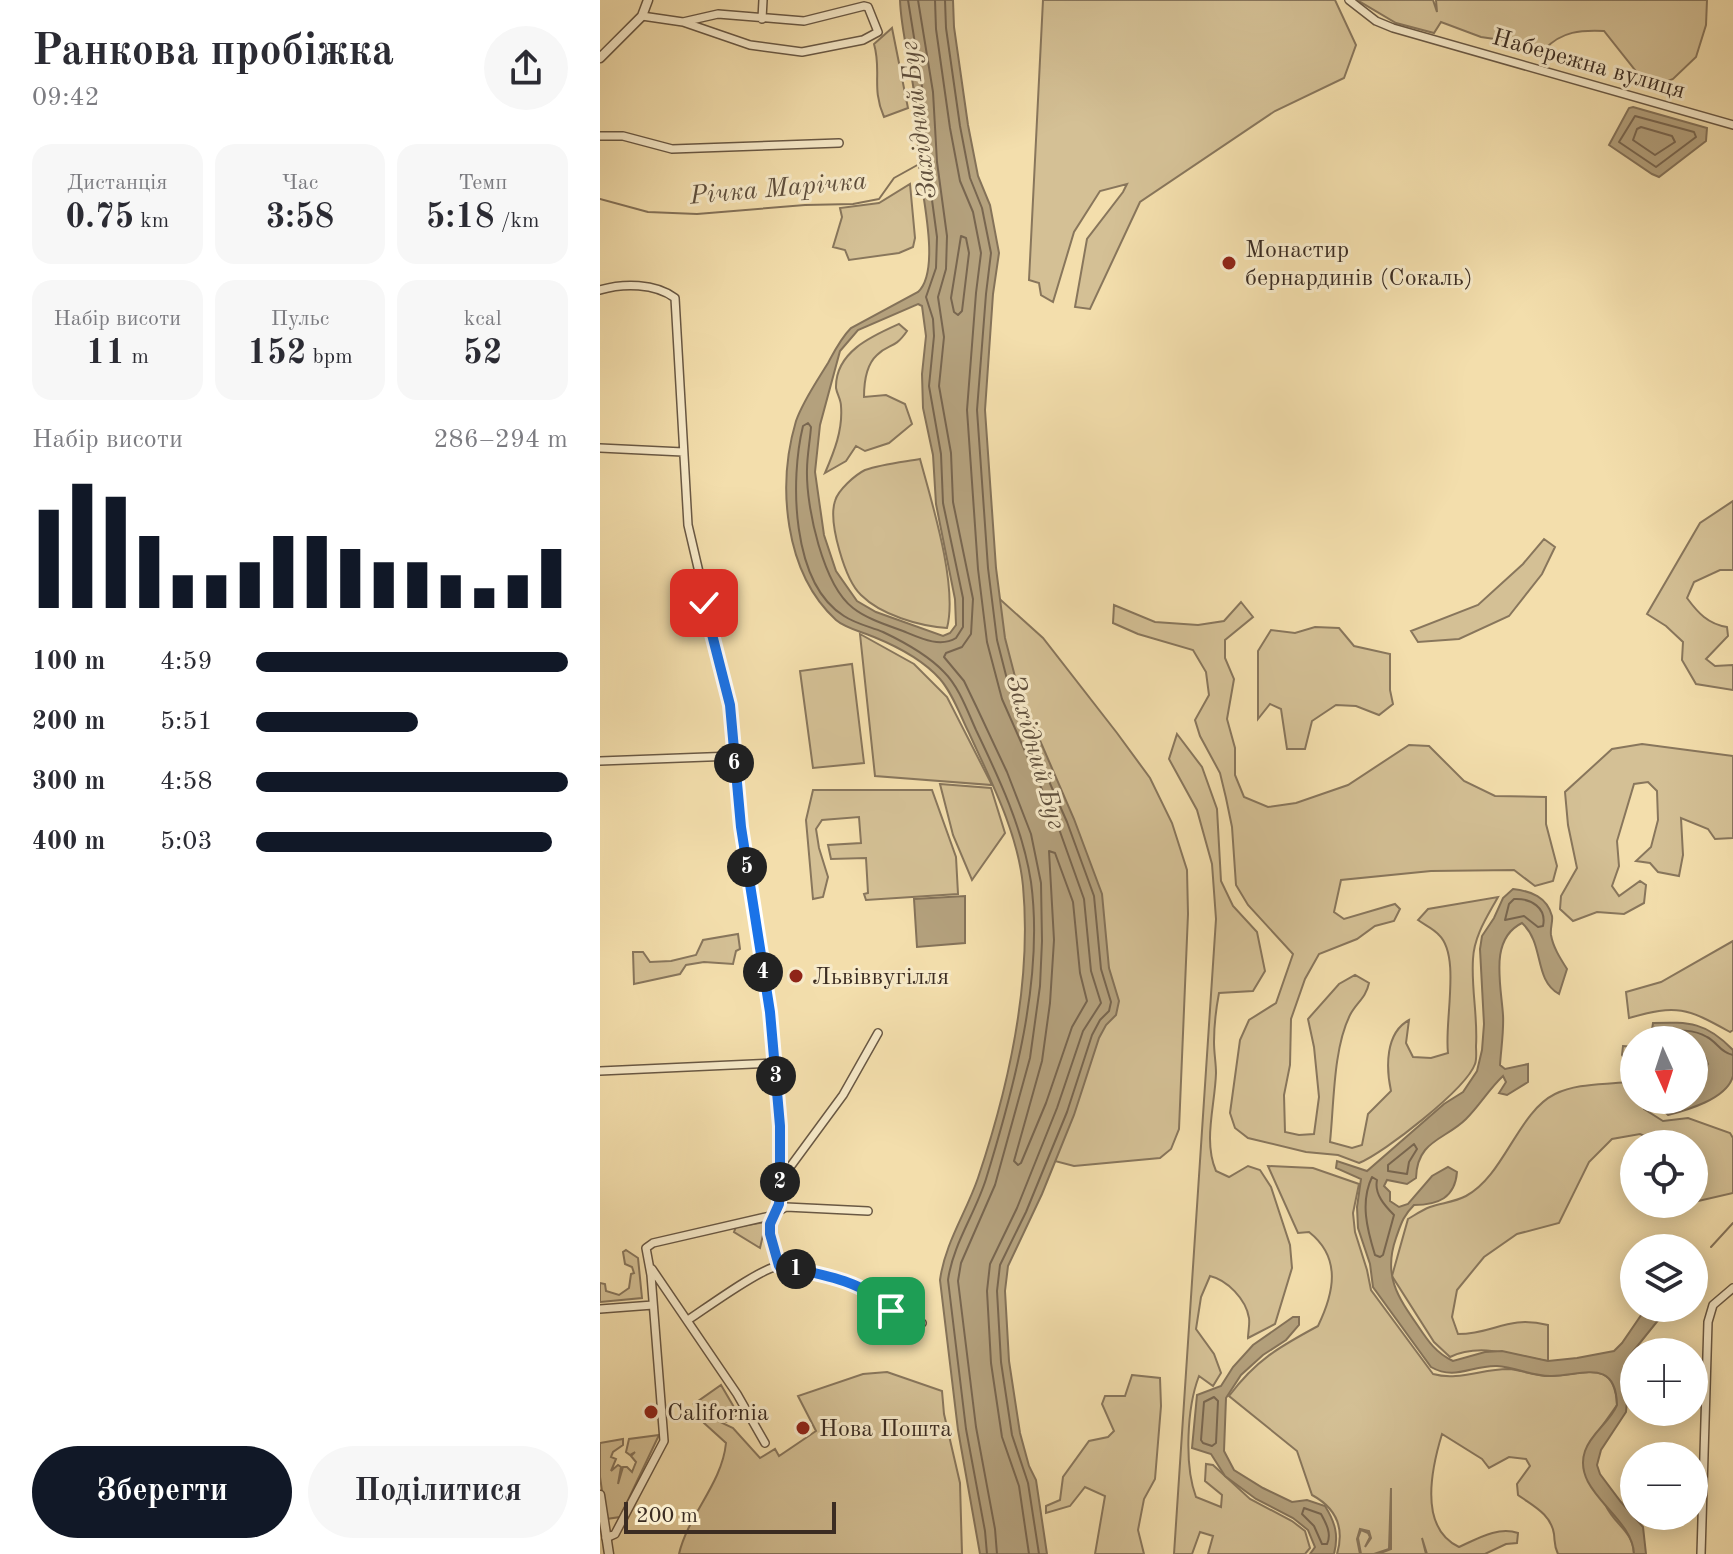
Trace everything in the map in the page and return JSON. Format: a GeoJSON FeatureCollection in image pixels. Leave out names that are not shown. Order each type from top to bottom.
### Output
{"type":"FeatureCollection","features":[{"type":"Feature","properties":{"kind":"street"},"geometry":{"type":"LineString","coordinates":[[600,58],[642,16],[648,0]]}},
{"type":"Feature","properties":{"kind":"street"},"geometry":{"type":"LineString","coordinates":[[762,19],[763,0]]}},
{"type":"Feature","properties":{"kind":"street","name":"Набережна вулиця"},"geometry":{"type":"LineString","coordinates":[[1349,0],[1376,21],[1393,28],[1733,125]]}},
{"type":"Feature","properties":{"kind":"street"},"geometry":{"type":"LineString","coordinates":[[642,16],[683,22],[750,45],[802,52],[863,40],[878,32],[868,7],[864,6],[804,21],[718,14],[683,22]]}},
{"type":"Feature","properties":{"kind":"street"},"geometry":{"type":"LineString","coordinates":[[600,136],[623,136],[672,149],[839,143]]}},
{"type":"Feature","properties":{"kind":"street"},"geometry":{"type":"LineString","coordinates":[[600,290],[615,285],[650,288],[666,291],[675,298],[688,525],[730,705],[741,827],[770,1012],[780,1126],[779,1204],[770,1224],[770,1234],[779,1266]]}},
{"type":"Feature","properties":{"kind":"street"},"geometry":{"type":"LineString","coordinates":[[600,448],[683,452]]}},
{"type":"Feature","properties":{"kind":"street"},"geometry":{"type":"LineString","coordinates":[[600,761],[734,756]]}},
{"type":"Feature","properties":{"kind":"street"},"geometry":{"type":"LineString","coordinates":[[780,1180],[843,1095],[878,1033]]}},
{"type":"Feature","properties":{"kind":"street"},"geometry":{"type":"LineString","coordinates":[[600,1071],[774,1063]]}},
{"type":"Feature","properties":{"kind":"street"},"geometry":{"type":"LineString","coordinates":[[606,1538],[615,1534],[664,1441],[646,1248],[653,1243],[776,1214],[786,1207],[868,1211]]}},
{"type":"Feature","properties":{"kind":"street"},"geometry":{"type":"LineString","coordinates":[[688,1320],[779,1266],[827,1277],[867,1291],[882,1300],[898,1325],[922,1323]]}},
{"type":"Feature","properties":{"kind":"street"},"geometry":{"type":"LineString","coordinates":[[650,1268],[737,1394],[765,1443]]}},
{"type":"Feature","properties":{"kind":"street"},"geometry":{"type":"LineString","coordinates":[[1701,1554],[1708,1322],[1713,1305],[1733,1288]]}},
{"type":"Feature","properties":{"kind":"street"},"geometry":{"type":"LineString","coordinates":[[600,1309],[653,1305]]}},
{"type":"Feature","properties":{"kind":"street"},"geometry":{"type":"LineString","coordinates":[[600,1495],[609,1554]]}},
{"type":"Feature","properties":{"kind":"shaded area"},"geometry":{"type":"Polygon","coordinates":[[[1043,0],[1335,0],[1356,45],[1344,78],[1275,111],[1140,202],[1090,309],[1075,307],[1087,239],[1127,184],[1100,191],[1074,232],[1053,302],[1041,295],[1039,283],[1029,280],[1043,0]]]}},
{"type":"Feature","properties":{"kind":"shaded area"},"geometry":{"type":"Polygon","coordinates":[[[1357,0],[1433,0],[1437,12],[1436,0],[1707,0],[1706,25],[1696,57],[1673,79],[1661,84],[1643,80],[1604,31],[1572,33],[1558,38],[1545,49],[1481,37],[1441,22],[1434,33],[1396,23],[1357,0]]]}},
{"type":"Feature","properties":{"kind":"shaded area"},"geometry":{"type":"Polygon","coordinates":[[[892,28],[908,108],[884,117],[878,97],[874,44],[892,28]]]}},
{"type":"Feature","properties":{"kind":"shaded area"},"geometry":{"type":"Polygon","coordinates":[[[910,184],[915,238],[913,247],[899,253],[849,260],[845,250],[833,247],[842,217],[840,208],[879,203],[910,184]]]}},
{"type":"Feature","properties":{"kind":"shaded area"},"geometry":{"type":"Polygon","coordinates":[[[899,324],[907,331],[899,341],[873,359],[866,374],[864,397],[886,395],[905,404],[912,424],[889,443],[865,451],[856,446],[846,461],[825,473],[841,424],[841,404],[836,388],[842,364],[857,347],[899,324]]]}},
{"type":"Feature","properties":{"kind":"shaded area"},"geometry":{"type":"Polygon","coordinates":[[[920,459],[946,568],[949,590],[947,628],[901,618],[869,602],[849,577],[836,536],[833,510],[847,483],[865,470],[920,459]]]}},
{"type":"Feature","properties":{"kind":"shaded area"},"geometry":{"type":"Polygon","coordinates":[[[1733,501],[1733,570],[1720,570],[1694,582],[1687,598],[1704,617],[1727,627],[1728,636],[1706,659],[1715,666],[1733,665],[1733,690],[1696,684],[1682,660],[1683,642],[1647,614],[1700,523],[1733,501]]]}},
{"type":"Feature","properties":{"kind":"shaded area"},"geometry":{"type":"Polygon","coordinates":[[[1544,539],[1555,547],[1542,574],[1509,616],[1459,639],[1418,642],[1411,631],[1478,605],[1523,564],[1544,539]]]}},
{"type":"Feature","properties":{"kind":"shaded area"},"geometry":{"type":"Polygon","coordinates":[[[993,593],[1043,638],[1150,778],[1172,823],[1187,870],[1179,1129],[1171,1149],[1160,1158],[1074,1166],[1051,1160],[1008,686],[993,593]]]}},
{"type":"Feature","properties":{"kind":"shaded area"},"geometry":{"type":"Polygon","coordinates":[[[1241,602],[1253,617],[1225,640],[1225,658],[1234,679],[1227,719],[1235,748],[1235,775],[1244,797],[1268,807],[1296,803],[1348,785],[1409,745],[1429,746],[1464,781],[1495,796],[1546,797],[1546,824],[1557,866],[1553,881],[1535,886],[1514,870],[1431,871],[1341,880],[1334,912],[1344,919],[1395,904],[1400,909],[1394,921],[1375,926],[1357,939],[1319,954],[1305,979],[1291,1019],[1290,1065],[1284,1095],[1285,1132],[1314,1134],[1319,1097],[1308,1019],[1339,984],[1355,975],[1369,983],[1366,993],[1350,1015],[1340,1044],[1330,1142],[1352,1148],[1362,1145],[1368,1114],[1391,1091],[1389,1052],[1395,1033],[1401,1026],[1409,1020],[1406,1043],[1413,1057],[1431,1058],[1448,1053],[1449,958],[1446,945],[1439,935],[1418,920],[1428,909],[1498,897],[1482,927],[1474,951],[1475,1064],[1457,1089],[1441,1104],[1386,1147],[1359,1163],[1338,1155],[1306,1152],[1248,1138],[1235,1128],[1230,1113],[1240,1040],[1249,1020],[1276,1003],[1293,954],[1248,905],[1236,885],[1232,827],[1220,773],[1195,720],[1209,695],[1206,672],[1193,650],[1138,634],[1113,623],[1114,605],[1155,622],[1198,625],[1224,621],[1241,602]]]}},
{"type":"Feature","properties":{"kind":"shaded area"},"geometry":{"type":"Polygon","coordinates":[[[1315,627],[1339,628],[1354,646],[1390,654],[1393,704],[1379,715],[1356,706],[1336,705],[1312,721],[1305,749],[1287,749],[1281,709],[1270,704],[1258,719],[1258,651],[1271,630],[1295,633],[1315,627]]]}},
{"type":"Feature","properties":{"kind":"shaded area"},"geometry":{"type":"Polygon","coordinates":[[[860,634],[914,664],[947,697],[992,785],[875,776],[860,634]]]}},
{"type":"Feature","properties":{"kind":"shaded area"},"geometry":{"type":"Polygon","coordinates":[[[852,664],[864,763],[813,768],[800,671],[852,664]]]}},
{"type":"Feature","properties":{"kind":"shaded area"},"geometry":{"type":"Polygon","coordinates":[[[1177,734],[1202,767],[1217,809],[1221,881],[1233,906],[1257,932],[1265,971],[1253,991],[1219,993],[1214,1030],[1216,1073],[1210,1136],[1212,1160],[1216,1171],[1229,1177],[1248,1166],[1260,1170],[1271,1187],[1290,1245],[1292,1268],[1275,1324],[1248,1338],[1249,1318],[1240,1297],[1229,1286],[1210,1276],[1201,1297],[1196,1329],[1214,1354],[1221,1373],[1213,1386],[1199,1376],[1195,1389],[1190,1419],[1192,1484],[1196,1497],[1221,1507],[1222,1495],[1205,1481],[1206,1464],[1213,1465],[1250,1499],[1305,1531],[1310,1548],[1305,1554],[1208,1554],[1213,1536],[1200,1532],[1192,1554],[1174,1554],[1216,919],[1212,864],[1197,810],[1169,759],[1177,734]]]}},
{"type":"Feature","properties":{"kind":"shaded area"},"geometry":{"type":"Polygon","coordinates":[[[1642,744],[1733,756],[1733,838],[1715,839],[1708,829],[1681,818],[1683,855],[1679,876],[1658,872],[1650,863],[1636,861],[1651,847],[1658,820],[1657,791],[1648,782],[1634,784],[1617,841],[1619,866],[1612,886],[1619,896],[1640,881],[1646,885],[1644,903],[1624,914],[1597,912],[1573,921],[1560,909],[1561,896],[1577,868],[1565,792],[1612,749],[1642,744]]]}},
{"type":"Feature","properties":{"kind":"shaded area"},"geometry":{"type":"Polygon","coordinates":[[[940,784],[991,788],[1005,833],[972,880],[953,835],[940,784]]]}},
{"type":"Feature","properties":{"kind":"shaded area"},"geometry":{"type":"Polygon","coordinates":[[[813,790],[932,790],[956,857],[958,894],[866,900],[866,858],[831,859],[828,845],[861,843],[859,817],[822,820],[816,829],[828,877],[823,897],[813,899],[806,820],[813,790]]]}},
{"type":"Feature","properties":{"kind":"shaded area"},"geometry":{"type":"Polygon","coordinates":[[[738,934],[740,949],[736,951],[733,964],[704,962],[686,965],[680,974],[634,984],[633,952],[643,952],[650,962],[671,961],[696,955],[703,940],[738,934]]]}},
{"type":"Feature","properties":{"kind":"shaded area"},"geometry":{"type":"Polygon","coordinates":[[[1733,941],[1733,1030],[1730,1032],[1692,1013],[1681,1011],[1659,1011],[1629,1018],[1626,992],[1661,982],[1733,941]]]}},
{"type":"Feature","properties":{"kind":"shaded area"},"geometry":{"type":"Polygon","coordinates":[[[1620,1083],[1620,1114],[1652,1114],[1663,1121],[1688,1118],[1730,1133],[1733,1138],[1733,1193],[1708,1199],[1708,1130],[1620,1130],[1620,1138],[1612,1139],[1589,1162],[1559,1223],[1517,1234],[1484,1257],[1457,1290],[1452,1317],[1458,1334],[1521,1322],[1548,1325],[1548,1361],[1486,1350],[1450,1357],[1434,1342],[1392,1276],[1408,1219],[1430,1207],[1462,1198],[1479,1187],[1542,1103],[1564,1090],[1620,1083]]]}},
{"type":"Feature","properties":{"kind":"shaded area"},"geometry":{"type":"Polygon","coordinates":[[[1268,1166],[1313,1168],[1359,1184],[1353,1213],[1355,1232],[1371,1290],[1433,1374],[1452,1376],[1508,1369],[1551,1376],[1594,1372],[1610,1380],[1617,1405],[1588,1446],[1603,1499],[1620,1530],[1624,1530],[1630,1539],[1634,1554],[1558,1554],[1549,1521],[1518,1495],[1517,1484],[1530,1466],[1526,1459],[1509,1457],[1489,1468],[1482,1459],[1442,1434],[1434,1464],[1431,1497],[1438,1526],[1446,1538],[1459,1547],[1488,1534],[1510,1531],[1518,1533],[1517,1543],[1506,1544],[1485,1554],[1427,1554],[1422,1538],[1426,1554],[1378,1554],[1391,1549],[1391,1488],[1389,1549],[1361,1554],[1358,1538],[1361,1530],[1370,1537],[1365,1547],[1371,1538],[1369,1531],[1360,1529],[1357,1539],[1360,1554],[1337,1554],[1340,1535],[1336,1519],[1327,1506],[1312,1495],[1297,1451],[1229,1396],[1269,1355],[1318,1326],[1331,1289],[1331,1264],[1320,1242],[1309,1232],[1298,1233],[1268,1166]]]}},
{"type":"Feature","properties":{"kind":"shaded area"},"geometry":{"type":"Polygon","coordinates":[[[766,1222],[760,1248],[734,1232],[736,1227],[766,1222]]]}},
{"type":"Feature","properties":{"kind":"shaded area"},"geometry":{"type":"Polygon","coordinates":[[[626,1250],[638,1258],[642,1298],[600,1302],[600,1283],[605,1284],[606,1291],[619,1295],[629,1288],[631,1274],[634,1273],[632,1267],[625,1264],[623,1252],[626,1250]]]}},
{"type":"Feature","properties":{"kind":"shaded area"},"geometry":{"type":"Polygon","coordinates":[[[887,1372],[942,1391],[944,1414],[960,1483],[962,1554],[679,1554],[723,1458],[726,1443],[704,1423],[708,1416],[733,1428],[760,1458],[775,1449],[779,1456],[816,1431],[798,1396],[863,1374],[887,1372]]]}},
{"type":"Feature","properties":{"kind":"shaded area"},"geometry":{"type":"Polygon","coordinates":[[[1132,1375],[1160,1378],[1155,1479],[1144,1499],[1138,1530],[1144,1554],[1095,1554],[1105,1496],[1085,1487],[1070,1506],[1046,1513],[1046,1506],[1060,1500],[1063,1477],[1089,1441],[1108,1437],[1114,1431],[1102,1404],[1105,1396],[1125,1396],[1132,1375]]]}},
{"type":"Feature","properties":{"kind":"shaded area"},"geometry":{"type":"Polygon","coordinates":[[[721,1385],[738,1414],[727,1422],[694,1404],[721,1385]]]}},
{"type":"Feature","properties":{"kind":"shaded area"},"geometry":{"type":"Polygon","coordinates":[[[659,1435],[620,1517],[606,1519],[600,1477],[600,1443],[623,1439],[623,1445],[611,1457],[616,1459],[611,1471],[618,1465],[621,1467],[618,1484],[623,1467],[632,1472],[636,1462],[631,1456],[635,1452],[630,1455],[626,1452],[629,1439],[659,1435]]]}},
{"type":"Feature","properties":{"kind":"water","name":"Західний Буг"},"geometry":{"type":"Polygon","coordinates":[[[900,0],[953,0],[968,125],[978,176],[990,205],[999,253],[985,410],[996,568],[1005,638],[1019,692],[1074,819],[1102,894],[1109,968],[1119,1001],[1116,1015],[1099,1038],[1074,1115],[1008,1266],[1005,1291],[1009,1361],[1020,1433],[1036,1480],[1047,1554],[980,1554],[958,1430],[940,1280],[946,1253],[973,1191],[989,1143],[1016,1034],[1025,923],[1016,846],[994,789],[945,685],[926,666],[909,655],[836,620],[805,578],[789,526],[787,472],[790,446],[806,399],[838,344],[851,328],[918,292],[925,282],[928,268],[928,232],[919,166],[915,101],[900,0]],[[918,304],[858,330],[840,351],[820,425],[815,472],[824,535],[836,571],[857,601],[876,612],[943,636],[956,625],[955,599],[936,504],[933,455],[923,408],[922,374],[926,336],[922,306],[918,304]]]}},
{"type":"Feature","properties":{"kind":"water"},"geometry":{"type":"Polygon","coordinates":[[[1629,108],[1707,128],[1706,141],[1659,177],[1652,174],[1609,145],[1629,108]]]}},
{"type":"Feature","properties":{"kind":"water"},"geometry":{"type":"Polygon","coordinates":[[[1513,889],[1532,893],[1546,904],[1552,916],[1553,944],[1567,969],[1559,994],[1545,980],[1534,941],[1522,923],[1505,940],[1499,963],[1503,1021],[1500,1065],[1505,1069],[1528,1064],[1528,1082],[1507,1095],[1499,1093],[1506,1082],[1503,1076],[1466,1119],[1427,1148],[1421,1156],[1416,1178],[1407,1184],[1387,1180],[1384,1186],[1390,1192],[1390,1201],[1399,1207],[1408,1204],[1432,1176],[1448,1167],[1457,1172],[1449,1194],[1431,1204],[1414,1205],[1405,1217],[1392,1251],[1394,1285],[1425,1337],[1453,1361],[1485,1352],[1502,1351],[1548,1361],[1614,1351],[1620,1345],[1620,1421],[1601,1450],[1597,1465],[1620,1501],[1620,1523],[1594,1492],[1583,1466],[1588,1445],[1617,1405],[1610,1380],[1595,1372],[1545,1376],[1497,1366],[1456,1373],[1431,1367],[1373,1287],[1370,1264],[1358,1228],[1361,1179],[1336,1168],[1337,1161],[1367,1171],[1444,1104],[1463,1092],[1477,1071],[1484,1024],[1480,949],[1482,936],[1503,898],[1513,889]]]}},
{"type":"Feature","properties":{"kind":"water"},"geometry":{"type":"Polygon","coordinates":[[[965,896],[965,943],[917,947],[914,899],[965,896]]]}},
{"type":"Feature","properties":{"kind":"water"},"geometry":{"type":"Polygon","coordinates":[[[1653,1023],[1677,1023],[1697,1026],[1653,1026],[1653,1023]]]}},
{"type":"Feature","properties":{"kind":"water"},"geometry":{"type":"Polygon","coordinates":[[[1708,1030],[1733,1050],[1733,1076],[1708,1100],[1708,1030]]]}},
{"type":"Feature","properties":{"kind":"water"},"geometry":{"type":"Polygon","coordinates":[[[1293,1317],[1299,1317],[1299,1325],[1286,1340],[1241,1375],[1226,1398],[1224,1451],[1234,1470],[1263,1488],[1292,1502],[1307,1500],[1325,1506],[1335,1529],[1334,1554],[1310,1554],[1315,1547],[1308,1530],[1225,1476],[1211,1454],[1192,1448],[1197,1395],[1221,1386],[1253,1345],[1293,1317]]]}},
{"type":"Feature","properties":{"kind":"water"},"geometry":{"type":"Polygon","coordinates":[[[1636,1322],[1657,1322],[1644,1338],[1625,1338],[1636,1322]]]}},
{"type":"Feature","properties":{"kind":"water"},"geometry":{"type":"Polygon","coordinates":[[[1625,1530],[1643,1530],[1646,1554],[1634,1554],[1625,1530]]]}},
{"type":"Feature","properties":{"kind":"waterway","name":"Річка Марічка"},"geometry":{"type":"LineString","coordinates":[[600,199],[648,212],[697,214],[853,204],[879,199],[894,178],[921,163]]}},
{"type":"Feature","properties":{"kind":"waterway"},"geometry":{"type":"LineString","coordinates":[[1711,1247],[1733,1223]]}},
{"type":"Feature","properties":{"kind":"place","name":"Монастир бернардинів (Сокаль)"},"geometry":{"type":"Point","coordinates":[1229,263]}},
{"type":"Feature","properties":{"kind":"place","name":"Львіввугілля"},"geometry":{"type":"Point","coordinates":[796,976]}},
{"type":"Feature","properties":{"kind":"place","name":"California"},"geometry":{"type":"Point","coordinates":[651,1412]}},
{"type":"Feature","properties":{"kind":"place","name":"Нова Пошта"},"geometry":{"type":"Point","coordinates":[803,1428]}},
{"type":"Feature","properties":{"kind":"route"},"geometry":{"type":"LineString","coordinates":[[704,603],[730,705],[741,827],[770,1012],[780,1126],[780,1180],[779,1204],[770,1224],[770,1234],[779,1266],[827,1277],[867,1291],[882,1300],[891,1311]]}}]}
